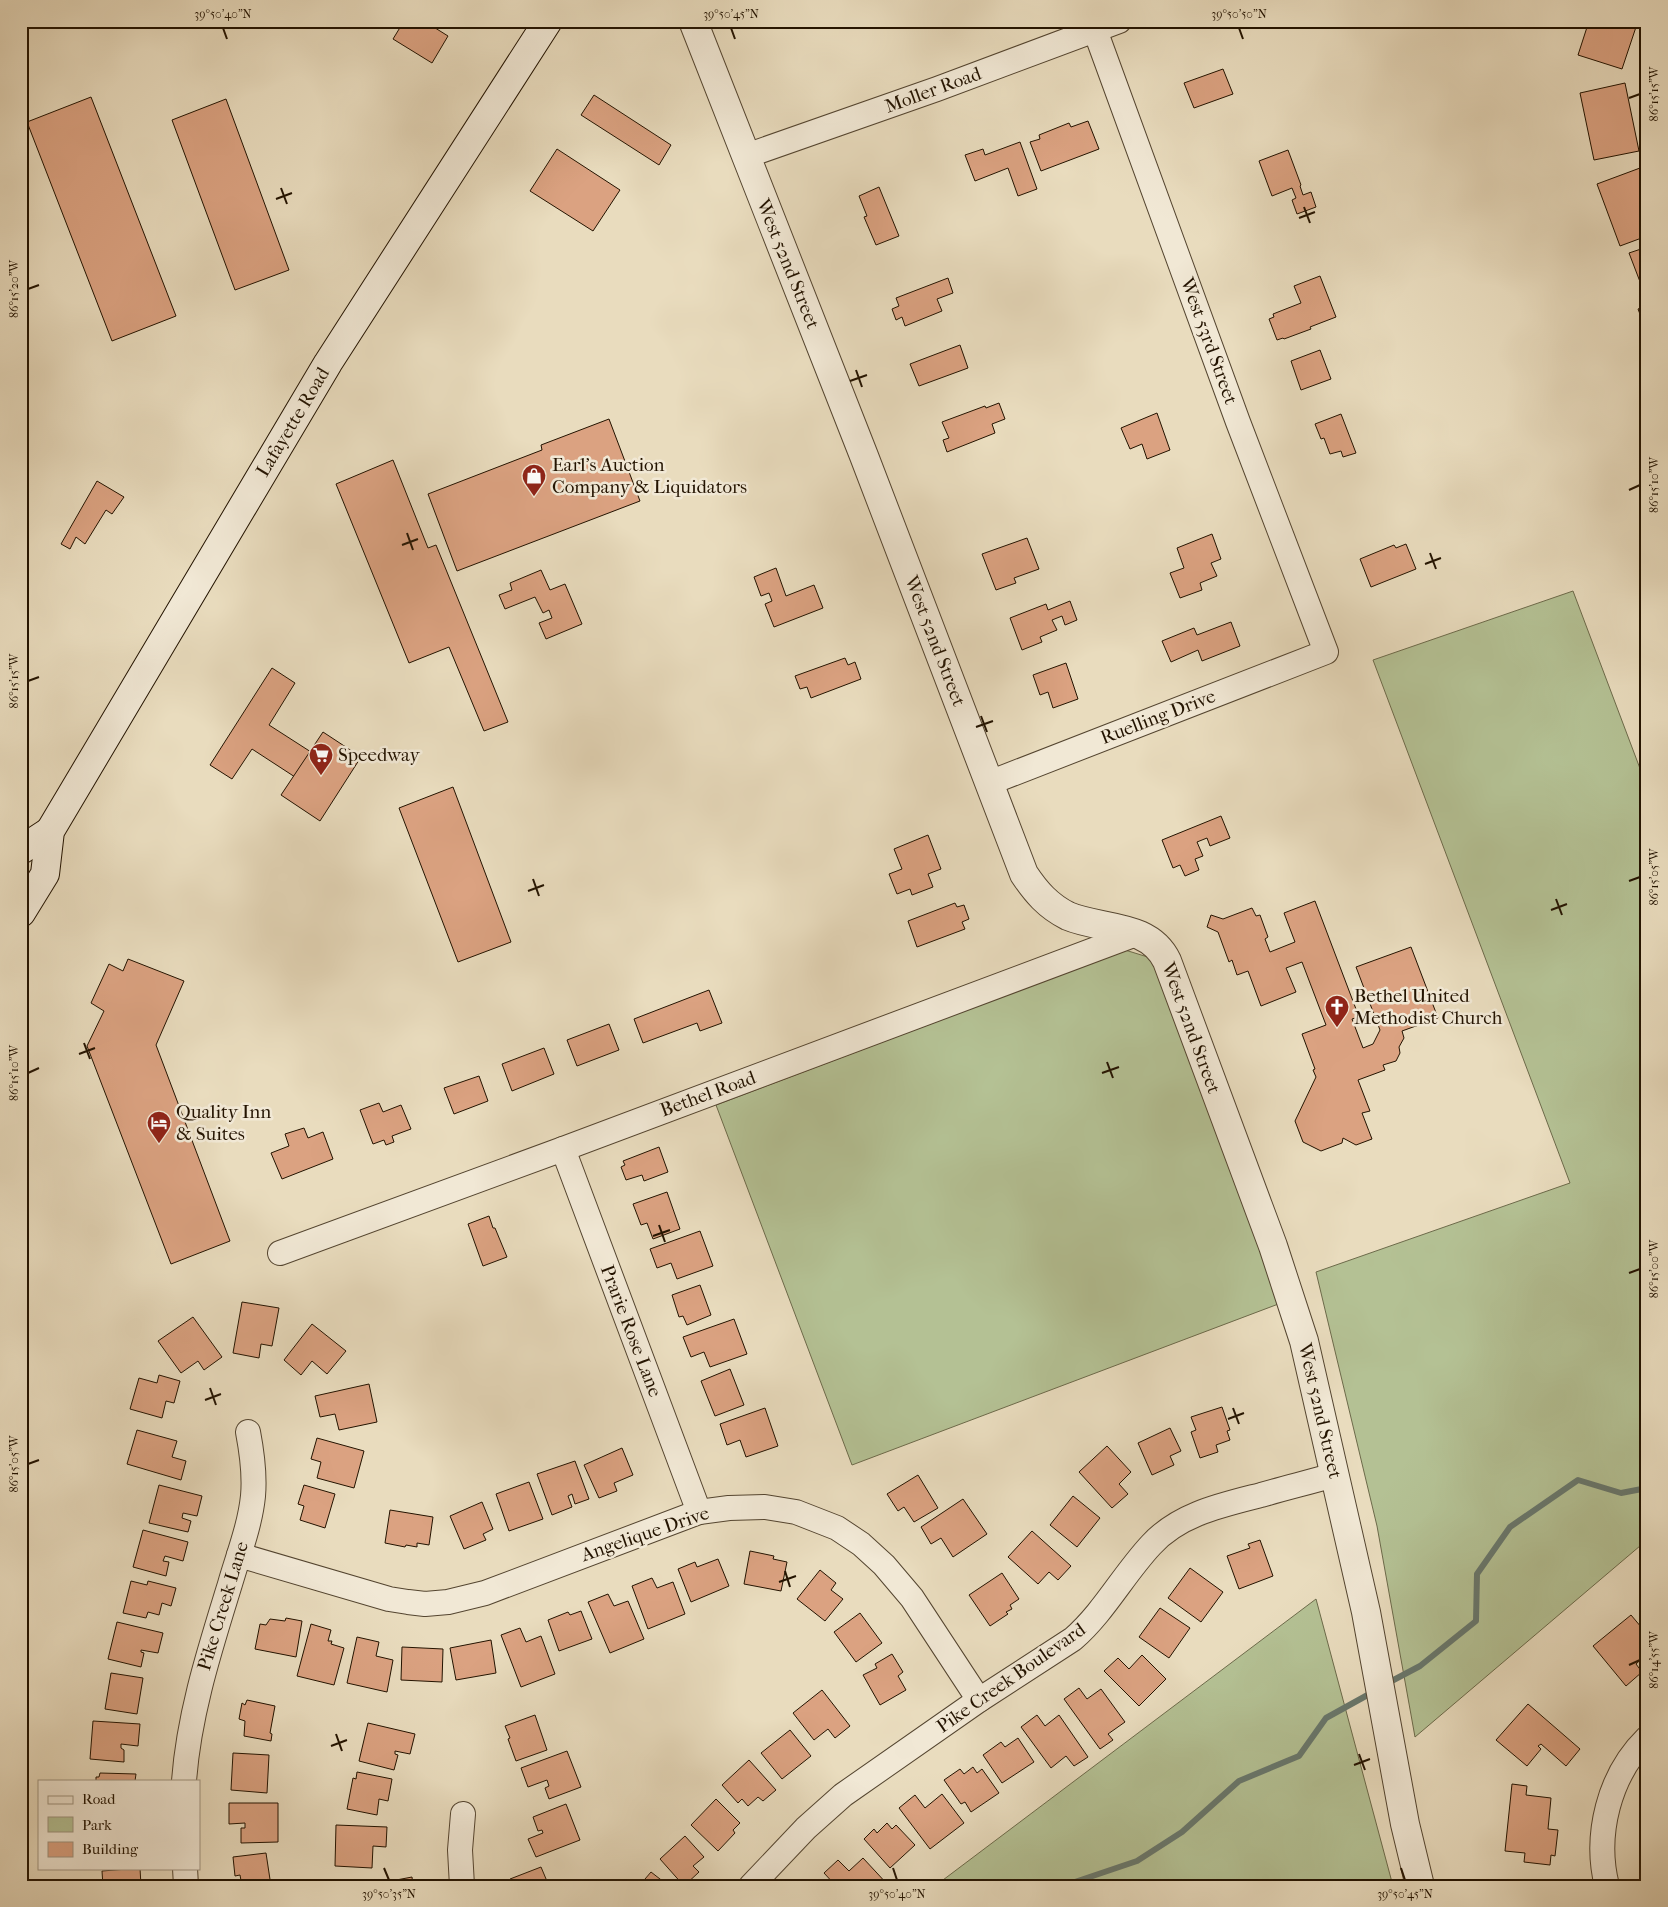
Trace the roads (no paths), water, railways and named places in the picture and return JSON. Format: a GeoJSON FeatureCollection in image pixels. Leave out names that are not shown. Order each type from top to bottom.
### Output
{"type":"FeatureCollection","features":[{"type":"Feature","properties":{"kind":"street","name":"Lafayette Road"},"geometry":{"type":"LineString","coordinates":[[21,913],[45,874],[50,831],[328,363],[548,21]]}},
{"type":"Feature","properties":{"kind":"street","name":"West 52nd Street"},"geometry":{"type":"LineString","coordinates":[[693,21],[864,456],[1024,874],[1037,893],[1056,909],[1070,916],[1136,934],[1155,944],[1167,961],[1271,1241],[1304,1341],[1366,1612],[1405,1824],[1420,1886]]}},
{"type":"Feature","properties":{"kind":"street","name":"Moller Road"},"geometry":{"type":"LineString","coordinates":[[746,156],[937,89],[1119,21]]}},
{"type":"Feature","properties":{"kind":"street","name":"West 53rd Street"},"geometry":{"type":"LineString","coordinates":[[1095,30],[1235,413],[1326,652]]}},
{"type":"Feature","properties":{"kind":"street","name":"Ruelling Drive"},"geometry":{"type":"LineString","coordinates":[[989,783],[1326,652]]}},
{"type":"Feature","properties":{"kind":"street","name":"Lafayette Road"},"geometry":{"type":"LineString","coordinates":[[21,850],[50,831]]}},
{"type":"Feature","properties":{"kind":"street","name":"Bethel Road"},"geometry":{"type":"LineString","coordinates":[[280,1253],[1136,934]]}},
{"type":"Feature","properties":{"kind":"street","name":"Prarie Rose Lane"},"geometry":{"type":"LineString","coordinates":[[563,1149],[699,1512]]}},
{"type":"Feature","properties":{"kind":"street","name":"Pike Creek Lane"},"geometry":{"type":"LineString","coordinates":[[184,1780],[189,1733],[194,1709],[253,1496],[254,1468],[248,1432]]}},
{"type":"Feature","properties":{"kind":"street","name":"Pike Creek Boulevard"},"geometry":{"type":"LineString","coordinates":[[751,1886],[806,1828],[843,1795],[979,1700],[1056,1651],[1080,1633],[1098,1614],[1152,1544],[1176,1525],[1213,1507],[1334,1475]]}},
{"type":"Feature","properties":{"kind":"street","name":"Angelique Drive"},"geometry":{"type":"LineString","coordinates":[[238,1555],[389,1599],[425,1604],[448,1602],[485,1593],[699,1512],[745,1507],[781,1509],[809,1515],[837,1528],[850,1536],[884,1565],[903,1586],[979,1700]]}},
{"type":"Feature","properties":{"kind":"street"},"geometry":{"type":"LineString","coordinates":[[1607,1886],[1602,1846],[1609,1802],[1627,1763],[1647,1738]]}},
{"type":"Feature","properties":{"kind":"street"},"geometry":{"type":"LineString","coordinates":[[462,1886],[460,1850],[463,1814]]}},
{"type":"Feature","properties":{"kind":"street"},"geometry":{"type":"LineString","coordinates":[[185,1870],[186,1886]]}},
{"type":"Feature","properties":{"kind":"waterway"},"geometry":{"type":"LineString","coordinates":[[1386,1684],[1420,1666],[1476,1621],[1477,1574],[1510,1527],[1578,1480],[1621,1493],[1647,1488]]}},
{"type":"Feature","properties":{"kind":"waterway"},"geometry":{"type":"LineString","coordinates":[[1063,1886],[1137,1861],[1182,1832],[1239,1781],[1299,1756],[1326,1718],[1373,1692]]}},
{"type":"Feature","properties":{"kind":"place","name":"Earl's Auction Company & Liquidators"},"geometry":{"type":"Point","coordinates":[534,497]}},
{"type":"Feature","properties":{"kind":"place","name":"Speedway"},"geometry":{"type":"Point","coordinates":[321,776]}},
{"type":"Feature","properties":{"kind":"place","name":"Bethel United Methodist Church"},"geometry":{"type":"Point","coordinates":[1337,1028]}},
{"type":"Feature","properties":{"kind":"place","name":"Quality Inn & Suites"},"geometry":{"type":"Point","coordinates":[159,1144]}}]}
